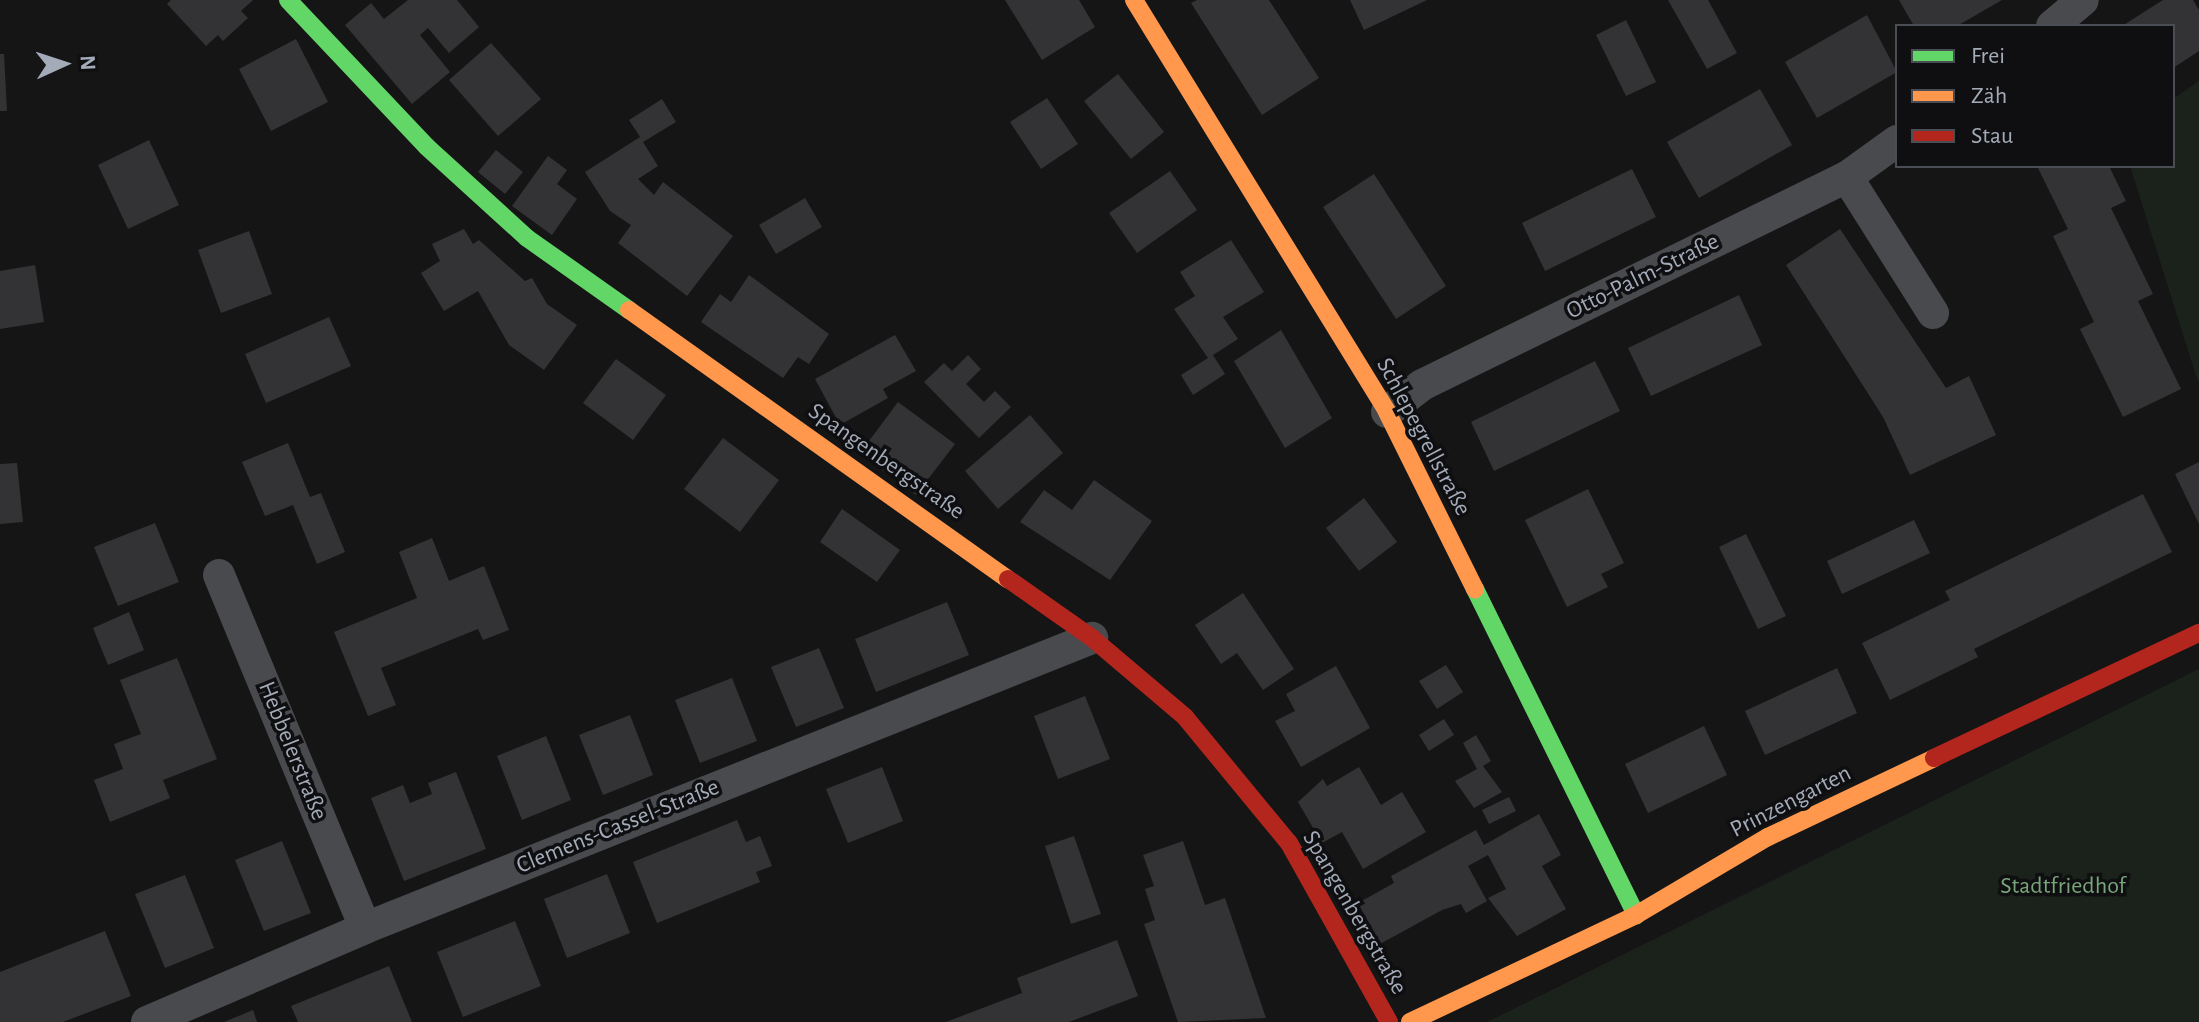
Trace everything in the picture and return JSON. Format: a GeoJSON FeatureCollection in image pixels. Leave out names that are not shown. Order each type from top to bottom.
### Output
{"type":"FeatureCollection","features":[{"type":"Feature","properties":{"kind":"street","name":"Spangenbergstraße"},"geometry":{"type":"LineString","coordinates":[[288,0],[427,147],[527,238],[1092,638],[1185,717],[1289,843],[1389,1022]]}},
{"type":"Feature","properties":{"kind":"street","name":"Schlepegrellstraße"},"geometry":{"type":"LineString","coordinates":[[1134,0],[1387,412],[1636,915]]}},
{"type":"Feature","properties":{"kind":"street"},"geometry":{"type":"LineString","coordinates":[[2054,24],[2083,0]]}},
{"type":"Feature","properties":{"kind":"street","name":"Otto-Palm-Straße"},"geometry":{"type":"LineString","coordinates":[[1387,412],[1422,385],[1847,177],[1895,142]]}},
{"type":"Feature","properties":{"kind":"street"},"geometry":{"type":"LineString","coordinates":[[1847,177],[1933,313]]}},
{"type":"Feature","properties":{"kind":"street","name":"Hebbelerstraße"},"geometry":{"type":"LineString","coordinates":[[219,575],[365,928]]}},
{"type":"Feature","properties":{"kind":"street","name":"Prinzengarten"},"geometry":{"type":"LineString","coordinates":[[1410,1022],[1636,915],[1768,837],[2199,633]]}},
{"type":"Feature","properties":{"kind":"street","name":"Clemens-Cassel-Straße"},"geometry":{"type":"LineString","coordinates":[[147,1022],[365,928],[1092,638]]}},
{"type":"Feature","properties":{"kind":"green space"},"geometry":{"type":"Polygon","coordinates":[[[2199,81],[2198,382],[2131,168],[2175,168],[2175,98],[2199,81]]]}},
{"type":"Feature","properties":{"kind":"green space","name":"Stadtfriedhof"},"geometry":{"type":"Polygon","coordinates":[[[2199,669],[2199,1022],[1487,1022],[2199,669]]]}},
{"type":"Feature","properties":{"kind":"building"},"geometry":{"type":"Polygon","coordinates":[[[171,0],[253,0],[241,11],[248,18],[223,41],[218,35],[206,46],[167,4],[171,0]]]}},
{"type":"Feature","properties":{"kind":"building"},"geometry":{"type":"Polygon","coordinates":[[[408,0],[457,0],[479,27],[449,53],[428,28],[420,35],[450,72],[412,104],[345,25],[371,3],[384,19],[408,0]]]}},
{"type":"Feature","properties":{"kind":"building"},"geometry":{"type":"Polygon","coordinates":[[[1005,0],[1079,0],[1095,27],[1042,60],[1005,0]]]}},
{"type":"Feature","properties":{"kind":"building"},"geometry":{"type":"Polygon","coordinates":[[[1197,0],[1269,0],[1319,78],[1262,115],[1191,3],[1197,0]]]}},
{"type":"Feature","properties":{"kind":"building"},"geometry":{"type":"Polygon","coordinates":[[[1350,0],[1427,0],[1364,30],[1350,0]]]}},
{"type":"Feature","properties":{"kind":"building"},"geometry":{"type":"Polygon","coordinates":[[[1668,0],[1708,0],[1737,53],[1707,69],[1668,0]]]}},
{"type":"Feature","properties":{"kind":"building"},"geometry":{"type":"Polygon","coordinates":[[[1899,0],[2002,0],[1960,24],[1913,24],[1899,0]]]}},
{"type":"Feature","properties":{"kind":"building"},"geometry":{"type":"Polygon","coordinates":[[[2163,0],[2193,0],[2199,10],[2199,51],[2175,67],[2175,24],[2125,24],[2163,0]]]}},
{"type":"Feature","properties":{"kind":"building"},"geometry":{"type":"Polygon","coordinates":[[[1867,15],[1895,73],[1817,118],[1785,62],[1867,15]]]}},
{"type":"Feature","properties":{"kind":"building"},"geometry":{"type":"Polygon","coordinates":[[[1626,20],[1656,82],[1626,96],[1596,35],[1626,20]]]}},
{"type":"Feature","properties":{"kind":"building"},"geometry":{"type":"Polygon","coordinates":[[[296,39],[328,102],[271,131],[239,69],[296,39]]]}},
{"type":"Feature","properties":{"kind":"building"},"geometry":{"type":"Polygon","coordinates":[[[491,43],[541,99],[498,136],[449,80],[491,43]]]}},
{"type":"Feature","properties":{"kind":"building"},"geometry":{"type":"Polygon","coordinates":[[[0,54],[4,54],[7,111],[0,111],[0,54]]]}},
{"type":"Feature","properties":{"kind":"building"},"geometry":{"type":"Polygon","coordinates":[[[1118,74],[1164,132],[1131,159],[1084,101],[1118,74]]]}},
{"type":"Feature","properties":{"kind":"building"},"geometry":{"type":"Polygon","coordinates":[[[1760,89],[1792,145],[1699,198],[1667,142],[1760,89]]]}},
{"type":"Feature","properties":{"kind":"building"},"geometry":{"type":"Polygon","coordinates":[[[1047,98],[1078,144],[1041,169],[1010,122],[1047,98]]]}},
{"type":"Feature","properties":{"kind":"building"},"geometry":{"type":"Polygon","coordinates":[[[662,99],[676,122],[643,142],[658,166],[638,179],[654,195],[663,182],[733,236],[687,296],[618,243],[631,225],[610,211],[585,172],[640,137],[629,120],[662,99]]]}},
{"type":"Feature","properties":{"kind":"building"},"geometry":{"type":"Polygon","coordinates":[[[149,140],[179,205],[128,229],[98,165],[149,140]]]}},
{"type":"Feature","properties":{"kind":"building"},"geometry":{"type":"Polygon","coordinates":[[[496,150],[523,172],[505,194],[478,172],[496,150]]]}},
{"type":"Feature","properties":{"kind":"building"},"geometry":{"type":"Polygon","coordinates":[[[548,156],[567,170],[557,184],[577,199],[552,235],[512,206],[548,156]]]}},
{"type":"Feature","properties":{"kind":"building"},"geometry":{"type":"Polygon","coordinates":[[[2038,168],[2110,168],[2126,201],[2111,208],[2153,294],[2138,301],[2181,389],[2123,417],[2080,329],[2094,322],[2053,236],[2068,229],[2038,168]]]}},
{"type":"Feature","properties":{"kind":"building"},"geometry":{"type":"Polygon","coordinates":[[[1632,169],[1656,217],[1545,271],[1522,223],[1632,169]]]}},
{"type":"Feature","properties":{"kind":"building"},"geometry":{"type":"Polygon","coordinates":[[[1170,171],[1197,210],[1137,253],[1109,213],[1170,171]]]}},
{"type":"Feature","properties":{"kind":"building"},"geometry":{"type":"Polygon","coordinates":[[[1374,174],[1446,286],[1396,319],[1323,207],[1374,174]]]}},
{"type":"Feature","properties":{"kind":"building"},"geometry":{"type":"Polygon","coordinates":[[[805,198],[822,227],[776,254],[759,225],[805,198]]]}},
{"type":"Feature","properties":{"kind":"building"},"geometry":{"type":"Polygon","coordinates":[[[464,229],[473,244],[479,240],[525,281],[532,278],[547,304],[577,325],[544,370],[509,345],[478,291],[444,311],[421,273],[440,261],[432,244],[464,229]]]}},
{"type":"Feature","properties":{"kind":"building"},"geometry":{"type":"Polygon","coordinates":[[[1840,229],[1946,388],[1969,376],[1996,435],[1910,475],[1883,417],[1786,265],[1840,229]]]}},
{"type":"Feature","properties":{"kind":"building"},"geometry":{"type":"Polygon","coordinates":[[[249,231],[272,294],[221,313],[198,250],[249,231]]]}},
{"type":"Feature","properties":{"kind":"building"},"geometry":{"type":"Polygon","coordinates":[[[1231,240],[1264,292],[1223,317],[1238,339],[1213,355],[1225,374],[1193,395],[1181,375],[1208,358],[1174,309],[1195,296],[1180,272],[1231,240]]]}},
{"type":"Feature","properties":{"kind":"building"},"geometry":{"type":"Polygon","coordinates":[[[35,265],[44,322],[0,329],[0,271],[35,265]]]}},
{"type":"Feature","properties":{"kind":"building"},"geometry":{"type":"Polygon","coordinates":[[[749,275],[829,334],[809,364],[798,357],[783,378],[701,322],[720,294],[731,302],[749,275]]]}},
{"type":"Feature","properties":{"kind":"building"},"geometry":{"type":"Polygon","coordinates":[[[1739,295],[1762,345],[1651,396],[1628,348],[1739,295]]]}},
{"type":"Feature","properties":{"kind":"building"},"geometry":{"type":"Polygon","coordinates":[[[329,317],[351,366],[266,403],[245,354],[329,317]]]}},
{"type":"Feature","properties":{"kind":"building"},"geometry":{"type":"Polygon","coordinates":[[[1281,330],[1332,418],[1285,448],[1234,361],[1281,330]]]}},
{"type":"Feature","properties":{"kind":"building"},"geometry":{"type":"Polygon","coordinates":[[[895,335],[916,371],[883,389],[888,398],[840,425],[815,379],[895,335]]]}},
{"type":"Feature","properties":{"kind":"building"},"geometry":{"type":"Polygon","coordinates":[[[968,355],[981,369],[966,384],[984,402],[995,391],[1011,407],[979,438],[924,382],[944,363],[952,371],[968,355]]]}},
{"type":"Feature","properties":{"kind":"building"},"geometry":{"type":"Polygon","coordinates":[[[616,359],[666,395],[633,440],[583,403],[616,359]]]}},
{"type":"Feature","properties":{"kind":"building"},"geometry":{"type":"Polygon","coordinates":[[[1595,361],[1620,411],[1494,471],[1471,422],[1595,361]]]}},
{"type":"Feature","properties":{"kind":"building"},"geometry":{"type":"Polygon","coordinates":[[[898,402],[955,444],[916,495],[860,453],[898,402]]]}},
{"type":"Feature","properties":{"kind":"building"},"geometry":{"type":"Polygon","coordinates":[[[1030,415],[1063,453],[998,509],[965,471],[1030,415]]]}},
{"type":"Feature","properties":{"kind":"building"},"geometry":{"type":"Polygon","coordinates":[[[723,438],[779,480],[740,532],[684,489],[723,438]]]}},
{"type":"Feature","properties":{"kind":"building"},"geometry":{"type":"Polygon","coordinates":[[[288,443],[310,497],[321,493],[345,552],[317,564],[293,505],[265,516],[242,462],[288,443]]]}},
{"type":"Feature","properties":{"kind":"building"},"geometry":{"type":"Polygon","coordinates":[[[2199,462],[2199,524],[2175,474],[2199,462]]]}},
{"type":"Feature","properties":{"kind":"building"},"geometry":{"type":"Polygon","coordinates":[[[17,463],[23,522],[0,524],[0,464],[17,463]]]}},
{"type":"Feature","properties":{"kind":"building"},"geometry":{"type":"Polygon","coordinates":[[[1094,480],[1152,521],[1110,580],[1020,522],[1044,490],[1072,510],[1094,480]]]}},
{"type":"Feature","properties":{"kind":"building"},"geometry":{"type":"Polygon","coordinates":[[[1588,489],[1624,563],[1601,574],[1608,587],[1567,607],[1525,520],[1588,489]]]}},
{"type":"Feature","properties":{"kind":"building"},"geometry":{"type":"Polygon","coordinates":[[[2143,494],[2172,552],[1974,649],[1978,657],[1890,700],[1862,643],[1950,600],[1945,591],[2143,494]]]}},
{"type":"Feature","properties":{"kind":"building"},"geometry":{"type":"Polygon","coordinates":[[[1364,498],[1397,542],[1359,571],[1326,528],[1364,498]]]}},
{"type":"Feature","properties":{"kind":"building"},"geometry":{"type":"Polygon","coordinates":[[[842,509],[900,550],[877,582],[820,542],[842,509]]]}},
{"type":"Feature","properties":{"kind":"building"},"geometry":{"type":"Polygon","coordinates":[[[1914,520],[1930,553],[1842,594],[1827,561],[1914,520]]]}},
{"type":"Feature","properties":{"kind":"building"},"geometry":{"type":"Polygon","coordinates":[[[155,523],[179,582],[118,606],[94,547],[155,523]]]}},
{"type":"Feature","properties":{"kind":"building"},"geometry":{"type":"Polygon","coordinates":[[[1746,534],[1786,616],[1758,629],[1719,547],[1746,534]]]}},
{"type":"Feature","properties":{"kind":"building"},"geometry":{"type":"Polygon","coordinates":[[[432,538],[449,581],[484,566],[509,630],[483,640],[478,629],[381,668],[396,705],[368,716],[334,632],[417,598],[399,552],[432,538]]]}},
{"type":"Feature","properties":{"kind":"building"},"geometry":{"type":"Polygon","coordinates":[[[1243,593],[1294,669],[1263,690],[1237,653],[1221,664],[1195,625],[1243,593]]]}},
{"type":"Feature","properties":{"kind":"building"},"geometry":{"type":"Polygon","coordinates":[[[947,602],[969,655],[876,692],[855,639],[947,602]]]}},
{"type":"Feature","properties":{"kind":"building"},"geometry":{"type":"Polygon","coordinates":[[[129,612],[144,650],[108,665],[93,628],[129,612]]]}},
{"type":"Feature","properties":{"kind":"building"},"geometry":{"type":"Polygon","coordinates":[[[819,648],[844,708],[796,727],[771,667],[819,648]]]}},
{"type":"Feature","properties":{"kind":"building"},"geometry":{"type":"Polygon","coordinates":[[[177,658],[217,759],[163,780],[170,798],[110,822],[94,780],[123,769],[114,744],[141,734],[120,680],[177,658]]]}},
{"type":"Feature","properties":{"kind":"building"},"geometry":{"type":"Polygon","coordinates":[[[1446,665],[1463,692],[1437,709],[1419,681],[1446,665]]]}},
{"type":"Feature","properties":{"kind":"building"},"geometry":{"type":"Polygon","coordinates":[[[1336,666],[1370,728],[1301,767],[1275,721],[1295,711],[1286,694],[1336,666]]]}},
{"type":"Feature","properties":{"kind":"building"},"geometry":{"type":"Polygon","coordinates":[[[1837,668],[1857,713],[1765,755],[1745,711],[1837,668]]]}},
{"type":"Feature","properties":{"kind":"building"},"geometry":{"type":"Polygon","coordinates":[[[732,678],[757,741],[700,763],[675,700],[732,678]]]}},
{"type":"Feature","properties":{"kind":"building"},"geometry":{"type":"Polygon","coordinates":[[[1085,696],[1110,759],[1058,779],[1034,716],[1085,696]]]}},
{"type":"Feature","properties":{"kind":"building"},"geometry":{"type":"Polygon","coordinates":[[[630,715],[653,775],[603,795],[579,735],[630,715]]]}},
{"type":"Feature","properties":{"kind":"building"},"geometry":{"type":"Polygon","coordinates":[[[1444,719],[1454,735],[1429,751],[1419,735],[1444,719]]]}},
{"type":"Feature","properties":{"kind":"building"},"geometry":{"type":"Polygon","coordinates":[[[1704,726],[1727,775],[1648,813],[1625,764],[1704,726]]]}},
{"type":"Feature","properties":{"kind":"building"},"geometry":{"type":"Polygon","coordinates":[[[1476,735],[1491,761],[1483,766],[1502,792],[1474,808],[1455,781],[1477,769],[1463,743],[1476,735]]]}},
{"type":"Feature","properties":{"kind":"building"},"geometry":{"type":"Polygon","coordinates":[[[546,736],[571,800],[522,820],[497,756],[546,736]]]}},
{"type":"Feature","properties":{"kind":"building"},"geometry":{"type":"Polygon","coordinates":[[[882,767],[903,821],[848,843],[826,789],[882,767]]]}},
{"type":"Feature","properties":{"kind":"building"},"geometry":{"type":"Polygon","coordinates":[[[1359,767],[1381,805],[1402,792],[1426,832],[1363,869],[1342,832],[1322,843],[1298,802],[1323,779],[1327,786],[1359,767]]]}},
{"type":"Feature","properties":{"kind":"building"},"geometry":{"type":"Polygon","coordinates":[[[456,772],[486,849],[404,881],[371,798],[403,785],[410,803],[432,794],[428,783],[456,772]]]}},
{"type":"Feature","properties":{"kind":"building"},"geometry":{"type":"Polygon","coordinates":[[[1509,797],[1516,811],[1489,824],[1482,810],[1509,797]]]}},
{"type":"Feature","properties":{"kind":"building"},"geometry":{"type":"Polygon","coordinates":[[[1539,814],[1561,855],[1542,866],[1566,909],[1517,936],[1488,898],[1506,889],[1488,855],[1468,866],[1487,901],[1466,913],[1461,904],[1442,910],[1380,944],[1358,903],[1394,883],[1391,876],[1476,830],[1484,845],[1539,814]]]}},
{"type":"Feature","properties":{"kind":"building"},"geometry":{"type":"Polygon","coordinates":[[[737,820],[746,842],[760,836],[772,866],[756,872],[760,882],[657,923],[633,862],[737,820]]]}},
{"type":"Feature","properties":{"kind":"building"},"geometry":{"type":"Polygon","coordinates":[[[1074,836],[1101,914],[1071,924],[1045,846],[1074,836]]]}},
{"type":"Feature","properties":{"kind":"building"},"geometry":{"type":"Polygon","coordinates":[[[282,841],[311,913],[264,931],[235,860],[282,841]]]}},
{"type":"Feature","properties":{"kind":"building"},"geometry":{"type":"Polygon","coordinates":[[[1183,841],[1205,905],[1225,898],[1266,1018],[1178,1022],[1144,924],[1155,920],[1145,889],[1154,886],[1143,855],[1183,841]]]}},
{"type":"Feature","properties":{"kind":"building"},"geometry":{"type":"Polygon","coordinates":[[[607,874],[630,933],[567,958],[544,899],[607,874]]]}},
{"type":"Feature","properties":{"kind":"building"},"geometry":{"type":"Polygon","coordinates":[[[185,875],[214,948],[165,968],[135,894],[185,875]]]}},
{"type":"Feature","properties":{"kind":"building"},"geometry":{"type":"Polygon","coordinates":[[[515,921],[541,986],[463,1017],[437,952],[515,921]]]}},
{"type":"Feature","properties":{"kind":"building"},"geometry":{"type":"Polygon","coordinates":[[[105,931],[131,996],[63,1022],[0,1022],[0,972],[105,931]]]}},
{"type":"Feature","properties":{"kind":"building"},"geometry":{"type":"Polygon","coordinates":[[[1117,940],[1138,996],[1069,1022],[946,1022],[1022,993],[1017,978],[1117,940]]]}},
{"type":"Feature","properties":{"kind":"building"},"geometry":{"type":"Polygon","coordinates":[[[389,966],[412,1022],[298,1022],[291,1006],[389,966]]]}},
{"type":"Feature","properties":{"kind":"building"},"geometry":{"type":"Polygon","coordinates":[[[253,1010],[257,1022],[224,1022],[253,1010]]]}},
{"type":"Feature","properties":{"kind":"traffic: fast"},"geometry":{"type":"LineString","coordinates":[[288,0],[427,147],[527,238],[629,310]]}},
{"type":"Feature","properties":{"kind":"traffic: fast"},"geometry":{"type":"LineString","coordinates":[[1475,589],[1636,915]]}},
{"type":"Feature","properties":{"kind":"traffic: slow"},"geometry":{"type":"LineString","coordinates":[[1134,0],[1387,412],[1475,589]]}},
{"type":"Feature","properties":{"kind":"traffic: slow"},"geometry":{"type":"LineString","coordinates":[[629,310],[1008,579]]}},
{"type":"Feature","properties":{"kind":"traffic: slow"},"geometry":{"type":"LineString","coordinates":[[1410,1022],[1636,915],[1768,837],[1934,758]]}},
{"type":"Feature","properties":{"kind":"traffic: jam"},"geometry":{"type":"LineString","coordinates":[[1008,579],[1092,638],[1185,717],[1289,843],[1389,1022]]}},
{"type":"Feature","properties":{"kind":"traffic: jam"},"geometry":{"type":"LineString","coordinates":[[1934,758],[2199,633]]}}]}
